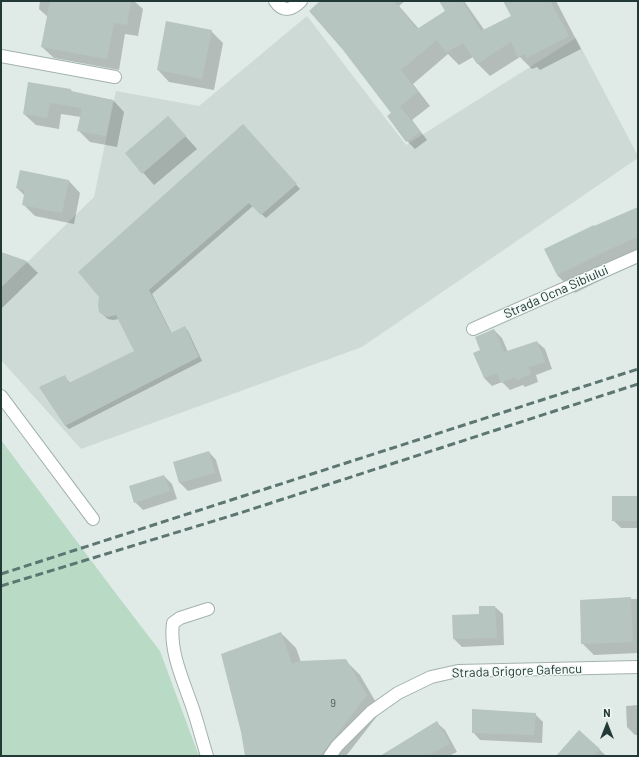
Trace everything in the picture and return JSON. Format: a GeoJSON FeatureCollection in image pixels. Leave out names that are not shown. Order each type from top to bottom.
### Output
{"type":"FeatureCollection","features":[{"type":"Feature","properties":{"kind":"street"},"geometry":{"type":"LineString","coordinates":[[275,1],[278,6],[285,9],[294,8],[301,1]]}},
{"type":"Feature","properties":{"kind":"street"},"geometry":{"type":"LineString","coordinates":[[1,56],[115,77]]}},
{"type":"Feature","properties":{"kind":"street","name":"Strada Ocna Sibiului"},"geometry":{"type":"LineString","coordinates":[[473,328],[638,256]]}},
{"type":"Feature","properties":{"kind":"street"},"geometry":{"type":"LineString","coordinates":[[1,396],[94,519]]}},
{"type":"Feature","properties":{"kind":"street"},"geometry":{"type":"LineString","coordinates":[[207,756],[176,658],[172,635],[173,623],[180,618],[208,609]]}},
{"type":"Feature","properties":{"kind":"street","name":"Strada Grigore Gafencu"},"geometry":{"type":"LineString","coordinates":[[330,756],[337,746],[371,712],[398,694],[431,677],[458,671],[638,667]]}},
{"type":"Feature","properties":{"kind":"shaded area"},"geometry":{"type":"Polygon","coordinates":[[[307,16],[406,145],[576,38],[638,158],[362,347],[81,449],[1,360],[1,288],[94,197],[116,91],[199,106],[307,16]]]}},
{"type":"Feature","properties":{"kind":"green space"},"geometry":{"type":"Polygon","coordinates":[[[1,440],[160,651],[199,756],[1,756],[1,440]]]}},
{"type":"Feature","properties":{"kind":"building"},"geometry":{"type":"Polygon","coordinates":[[[50,1],[131,1],[127,25],[114,23],[107,59],[41,47],[50,1]]]}},
{"type":"Feature","properties":{"kind":"building"},"geometry":{"type":"Polygon","coordinates":[[[320,1],[394,1],[417,29],[445,11],[439,1],[462,1],[481,31],[511,16],[503,1],[550,1],[569,36],[527,58],[524,54],[518,57],[511,42],[477,64],[463,43],[446,53],[437,40],[401,70],[418,92],[391,113],[343,50],[309,11],[320,1]]]}},
{"type":"Feature","properties":{"kind":"building"},"geometry":{"type":"Polygon","coordinates":[[[166,21],[212,30],[202,79],[157,70],[166,21]]]}},
{"type":"Feature","properties":{"kind":"building"},"geometry":{"type":"Polygon","coordinates":[[[28,82],[71,89],[71,91],[113,100],[106,136],[77,131],[82,108],[50,103],[47,118],[23,114],[28,82]]]}},
{"type":"Feature","properties":{"kind":"building"},"geometry":{"type":"Polygon","coordinates":[[[400,106],[420,132],[406,142],[387,116],[400,106]]]}},
{"type":"Feature","properties":{"kind":"building"},"geometry":{"type":"Polygon","coordinates":[[[168,116],[186,136],[142,174],[125,153],[168,116]]]}},
{"type":"Feature","properties":{"kind":"building"},"geometry":{"type":"Polygon","coordinates":[[[243,124],[297,184],[261,215],[249,203],[149,290],[171,333],[185,326],[199,357],[65,426],[39,387],[65,375],[69,383],[134,351],[116,315],[108,317],[99,312],[99,297],[78,272],[243,124]]]}},
{"type":"Feature","properties":{"kind":"building"},"geometry":{"type":"Polygon","coordinates":[[[20,170],[69,180],[62,213],[22,205],[25,190],[16,188],[20,170]]]}},
{"type":"Feature","properties":{"kind":"building"},"geometry":{"type":"Polygon","coordinates":[[[638,207],[638,237],[557,275],[544,249],[594,225],[638,207]]]}},
{"type":"Feature","properties":{"kind":"building"},"geometry":{"type":"Polygon","coordinates":[[[1,252],[27,261],[1,287],[1,252]]]}},
{"type":"Feature","properties":{"kind":"building"},"geometry":{"type":"Polygon","coordinates":[[[494,329],[504,352],[537,341],[545,362],[529,367],[531,374],[517,380],[516,377],[501,383],[497,373],[484,378],[473,353],[480,350],[475,337],[494,329]]]}},
{"type":"Feature","properties":{"kind":"building"},"geometry":{"type":"Polygon","coordinates":[[[209,451],[215,473],[179,483],[173,462],[209,451]]]}},
{"type":"Feature","properties":{"kind":"building"},"geometry":{"type":"Polygon","coordinates":[[[164,475],[170,491],[134,503],[129,486],[164,475]]]}},
{"type":"Feature","properties":{"kind":"building"},"geometry":{"type":"Polygon","coordinates":[[[612,496],[638,496],[638,521],[612,521],[612,496]]]}},
{"type":"Feature","properties":{"kind":"building"},"geometry":{"type":"Polygon","coordinates":[[[631,597],[633,642],[581,644],[580,600],[631,597]]]}},
{"type":"Feature","properties":{"kind":"building"},"geometry":{"type":"Polygon","coordinates":[[[479,606],[495,606],[497,638],[453,639],[452,615],[479,614],[479,606]]]}},
{"type":"Feature","properties":{"kind":"building"},"geometry":{"type":"Polygon","coordinates":[[[281,632],[292,664],[300,661],[346,659],[367,695],[320,756],[245,756],[241,732],[221,654],[281,632]]]}},
{"type":"Feature","properties":{"kind":"building"},"geometry":{"type":"Polygon","coordinates":[[[472,709],[536,713],[534,735],[472,733],[472,709]]]}},
{"type":"Feature","properties":{"kind":"building"},"geometry":{"type":"Polygon","coordinates":[[[437,721],[450,744],[427,756],[380,756],[437,721]]]}},
{"type":"Feature","properties":{"kind":"building"},"geometry":{"type":"Polygon","coordinates":[[[579,730],[600,749],[593,756],[556,756],[579,730]]]}},
{"type":"Feature","properties":{"kind":"railway"},"geometry":{"type":"LineString","coordinates":[[1,574],[638,369]]}},
{"type":"Feature","properties":{"kind":"railway"},"geometry":{"type":"LineString","coordinates":[[1,586],[240,513],[638,384]]}}]}
